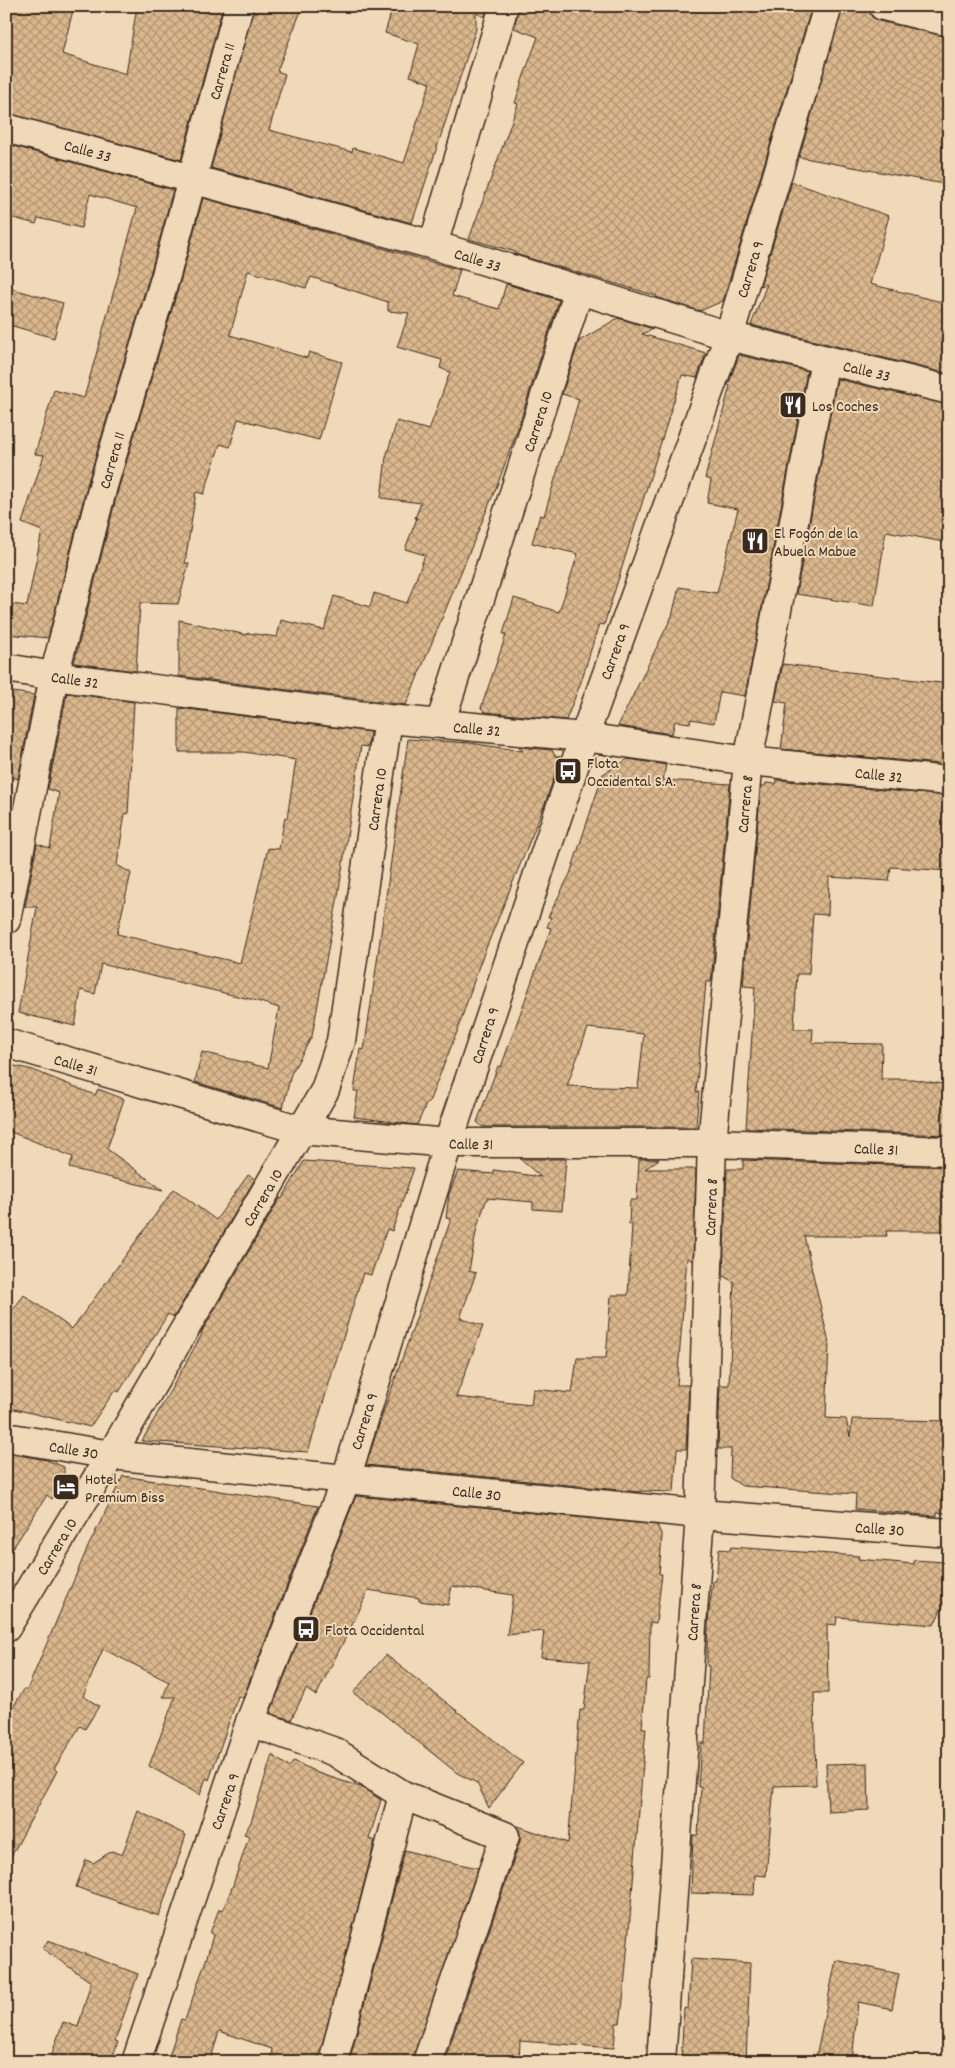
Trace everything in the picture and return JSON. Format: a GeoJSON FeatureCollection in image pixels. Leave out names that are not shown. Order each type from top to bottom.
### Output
{"type":"FeatureCollection","features":[{"type":"Feature","properties":{"kind":"street","name":"Carrera 11"},"geometry":{"type":"LineString","coordinates":[[6,920],[54,676],[103,486],[166,275],[239,6]]}},
{"type":"Feature","properties":{"kind":"street"},"geometry":{"type":"LineString","coordinates":[[433,245],[504,6]]}},
{"type":"Feature","properties":{"kind":"street","name":"Carrera 9"},"geometry":{"type":"LineString","coordinates":[[136,2062],[250,1722],[346,1479],[448,1143],[584,737],[729,336],[828,6]]}},
{"type":"Feature","properties":{"kind":"street"},"geometry":{"type":"LineString","coordinates":[[883,6],[949,22]]}},
{"type":"Feature","properties":{"kind":"street","name":"Calle 33"},"geometry":{"type":"LineString","coordinates":[[6,128],[433,245],[729,336],[949,390]]}},
{"type":"Feature","properties":{"kind":"street","name":"Carrera 10"},"geometry":{"type":"LineString","coordinates":[[440,724],[579,290]]}},
{"type":"Feature","properties":{"kind":"street","name":"Carrera 8"},"geometry":{"type":"LineString","coordinates":[[661,2062],[700,1514],[712,1143],[748,761],[825,360]]}},
{"type":"Feature","properties":{"kind":"street","name":"Calle 32"},"geometry":{"type":"LineString","coordinates":[[6,668],[54,676],[388,719],[584,737],[748,761],[949,780]]}},
{"type":"Feature","properties":{"kind":"street","name":"Carrera 10"},"geometry":{"type":"LineString","coordinates":[[6,1628],[111,1455],[325,1090],[341,1041],[388,719]]}},
{"type":"Feature","properties":{"kind":"street","name":"Calle 31"},"geometry":{"type":"LineString","coordinates":[[6,1043],[301,1130],[448,1143],[712,1143],[949,1151]]}},
{"type":"Feature","properties":{"kind":"street","name":"Calle 30"},"geometry":{"type":"LineString","coordinates":[[6,1437],[111,1455],[346,1479],[700,1514],[949,1533]]}},
{"type":"Feature","properties":{"kind":"street"},"geometry":{"type":"LineString","coordinates":[[250,1722],[335,1752],[403,1795],[505,1836],[428,2062]]}},
{"type":"Feature","properties":{"kind":"street"},"geometry":{"type":"LineString","coordinates":[[333,2062],[403,1795]]}},
{"type":"Feature","properties":{"kind":"building"},"geometry":{"type":"Polygon","coordinates":[[[6,6],[74,6],[62,54],[126,74],[137,6],[223,6],[181,160],[6,113],[6,6]]]}},
{"type":"Feature","properties":{"kind":"building"},"geometry":{"type":"Polygon","coordinates":[[[254,6],[303,6],[277,71],[285,74],[269,130],[352,152],[353,148],[404,163],[430,83],[410,76],[419,44],[385,33],[393,6],[488,6],[485,17],[476,13],[476,29],[412,223],[211,168],[254,6]]]}},
{"type":"Feature","properties":{"kind":"building"},"geometry":{"type":"Polygon","coordinates":[[[519,6],[812,6],[723,301],[700,311],[657,296],[515,254],[516,252],[469,239],[518,104],[515,103],[538,37],[514,28],[519,6]]]}},
{"type":"Feature","properties":{"kind":"building"},"geometry":{"type":"Polygon","coordinates":[[[843,6],[868,6],[872,17],[879,21],[949,37],[949,185],[799,157],[843,6]]]}},
{"type":"Feature","properties":{"kind":"building"},"geometry":{"type":"Polygon","coordinates":[[[6,144],[173,190],[151,271],[88,482],[48,638],[6,634],[11,604],[27,606],[42,531],[22,523],[44,455],[35,454],[54,390],[84,398],[137,208],[90,194],[81,228],[38,218],[36,224],[6,216],[6,144]]]}},
{"type":"Feature","properties":{"kind":"building"},"geometry":{"type":"Polygon","coordinates":[[[792,182],[889,216],[870,284],[949,304],[949,374],[751,325],[767,284],[760,286],[792,182]]]}},
{"type":"Feature","properties":{"kind":"building"},"geometry":{"type":"Polygon","coordinates":[[[203,198],[460,270],[452,296],[499,309],[506,284],[559,300],[519,425],[498,483],[406,705],[179,676],[179,620],[247,635],[248,633],[277,637],[281,620],[324,630],[334,596],[370,607],[374,593],[407,603],[425,555],[405,549],[421,503],[381,498],[386,457],[397,421],[429,430],[450,372],[440,368],[442,360],[397,347],[409,313],[388,311],[388,302],[311,277],[306,288],[248,271],[230,335],[307,358],[309,352],[342,362],[319,440],[238,419],[230,447],[220,444],[204,494],[196,492],[185,563],[189,563],[178,604],[140,603],[136,671],[74,663],[118,490],[181,279],[203,198]]]}},
{"type":"Feature","properties":{"kind":"building"},"geometry":{"type":"Polygon","coordinates":[[[6,287],[63,303],[54,338],[6,324],[6,287]]]}},
{"type":"Feature","properties":{"kind":"building"},"geometry":{"type":"Polygon","coordinates":[[[618,318],[653,329],[642,334],[706,353],[697,378],[682,375],[604,625],[599,624],[581,682],[566,720],[485,712],[481,708],[506,635],[503,634],[514,598],[559,612],[578,554],[532,543],[540,515],[544,516],[579,399],[562,394],[579,341],[618,318]]]}},
{"type":"Feature","properties":{"kind":"building"},"geometry":{"type":"Polygon","coordinates":[[[739,355],[807,371],[745,696],[720,692],[714,723],[691,719],[690,723],[675,721],[672,734],[618,726],[672,616],[679,587],[717,593],[738,509],[707,503],[711,480],[705,478],[730,386],[728,385],[739,355]]]}},
{"type":"Feature","properties":{"kind":"building"},"geometry":{"type":"Polygon","coordinates":[[[837,379],[949,405],[949,543],[886,531],[874,606],[796,594],[837,379]]]}},
{"type":"Feature","properties":{"kind":"building"},"geometry":{"type":"Polygon","coordinates":[[[783,664],[949,684],[949,765],[781,749],[787,703],[775,701],[783,664]]]}},
{"type":"Feature","properties":{"kind":"building"},"geometry":{"type":"Polygon","coordinates":[[[6,691],[34,695],[18,779],[6,775],[6,691]]]}},
{"type":"Feature","properties":{"kind":"building"},"geometry":{"type":"Polygon","coordinates":[[[67,693],[134,702],[128,814],[125,813],[117,865],[131,873],[117,934],[240,963],[268,848],[279,849],[285,817],[287,818],[296,760],[244,752],[179,752],[179,708],[370,732],[368,747],[361,746],[338,896],[312,1036],[291,1074],[283,1108],[195,1082],[202,1052],[268,1068],[279,1008],[254,1000],[101,964],[95,994],[81,990],[75,1026],[18,1013],[37,907],[25,907],[37,844],[50,848],[59,793],[48,789],[67,693]]]}},
{"type":"Feature","properties":{"kind":"building"},"geometry":{"type":"Polygon","coordinates":[[[408,739],[470,743],[523,751],[519,747],[552,750],[555,756],[561,757],[546,801],[480,963],[457,1032],[429,1102],[427,1102],[417,1125],[354,1117],[358,1091],[354,1091],[360,1049],[364,1050],[408,739]]]}},
{"type":"Feature","properties":{"kind":"building"},"geometry":{"type":"Polygon","coordinates":[[[628,759],[666,765],[663,780],[730,784],[711,982],[706,982],[696,1092],[699,1092],[696,1127],[483,1127],[477,1122],[498,1066],[501,1067],[551,928],[547,927],[551,917],[548,917],[570,874],[603,774],[628,759]],[[588,1028],[567,1086],[638,1088],[644,1034],[588,1028]]]}},
{"type":"Feature","properties":{"kind":"building"},"geometry":{"type":"Polygon","coordinates":[[[777,780],[949,796],[949,871],[891,867],[889,881],[829,877],[828,915],[813,914],[809,974],[797,974],[794,1029],[813,1029],[812,1043],[882,1044],[881,1079],[912,1079],[949,1085],[949,1135],[746,1128],[755,987],[743,986],[761,786],[765,786],[766,783],[776,784],[777,780]]]}},
{"type":"Feature","properties":{"kind":"building"},"geometry":{"type":"Polygon","coordinates":[[[6,1064],[33,1070],[95,1095],[98,1089],[124,1099],[107,1149],[163,1190],[69,1168],[73,1157],[6,1130],[6,1064]]]}},
{"type":"Feature","properties":{"kind":"building"},"geometry":{"type":"Polygon","coordinates":[[[520,1159],[566,1159],[562,1211],[533,1209],[533,1202],[487,1198],[477,1227],[469,1271],[476,1273],[460,1318],[483,1326],[456,1397],[531,1405],[533,1389],[572,1393],[577,1358],[606,1358],[611,1295],[628,1295],[632,1224],[629,1224],[630,1200],[637,1200],[639,1159],[659,1159],[645,1169],[696,1169],[693,1261],[687,1258],[677,1385],[689,1385],[686,1449],[677,1449],[674,1492],[640,1492],[366,1465],[451,1219],[446,1218],[449,1194],[458,1171],[494,1174],[494,1170],[541,1177],[520,1159]]]}},
{"type":"Feature","properties":{"kind":"building"},"geometry":{"type":"Polygon","coordinates":[[[743,1160],[949,1167],[949,1231],[886,1231],[887,1236],[804,1236],[829,1343],[826,1418],[846,1419],[850,1437],[852,1419],[948,1421],[943,1460],[949,1461],[949,1514],[937,1512],[937,1516],[855,1509],[856,1494],[742,1486],[730,1478],[731,1449],[718,1449],[720,1385],[729,1385],[734,1282],[723,1276],[727,1169],[743,1169],[743,1160]]]}},
{"type":"Feature","properties":{"kind":"building"},"geometry":{"type":"Polygon","coordinates":[[[304,1161],[414,1168],[392,1231],[387,1229],[371,1275],[363,1273],[308,1452],[142,1441],[201,1333],[280,1198],[282,1199],[304,1161]]]}},
{"type":"Feature","properties":{"kind":"building"},"geometry":{"type":"Polygon","coordinates":[[[248,1175],[255,1179],[174,1317],[168,1314],[119,1392],[115,1390],[90,1427],[6,1407],[6,1319],[24,1295],[72,1329],[174,1189],[216,1220],[248,1175]]]}},
{"type":"Feature","properties":{"kind":"building"},"geometry":{"type":"Polygon","coordinates":[[[6,1453],[47,1460],[64,1467],[64,1479],[52,1499],[47,1495],[6,1559],[6,1453]]]}},
{"type":"Feature","properties":{"kind":"building"},"geometry":{"type":"Polygon","coordinates":[[[123,1476],[318,1506],[243,1698],[238,1696],[209,1780],[206,1778],[200,1795],[149,1766],[175,1697],[163,1697],[169,1682],[103,1649],[83,1696],[99,1706],[85,1729],[80,1726],[54,1769],[57,1771],[6,1866],[6,1718],[25,1688],[27,1690],[87,1549],[123,1476]]]}},
{"type":"Feature","properties":{"kind":"building"},"geometry":{"type":"Polygon","coordinates":[[[356,1496],[657,1525],[662,1536],[659,1574],[662,1574],[656,1623],[650,1622],[649,1679],[646,1679],[642,1728],[646,1728],[623,2000],[620,2023],[616,2023],[614,2048],[520,2041],[519,2062],[444,2062],[520,1841],[520,1833],[515,1825],[568,1843],[580,1710],[584,1710],[590,1661],[541,1657],[544,1631],[507,1635],[513,1595],[452,1586],[448,1605],[419,1601],[419,1598],[368,1590],[316,1696],[306,1689],[291,1720],[270,1713],[356,1496]]]}},
{"type":"Feature","properties":{"kind":"building"},"geometry":{"type":"Polygon","coordinates":[[[731,1547],[859,1556],[858,1559],[914,1564],[914,1560],[944,1562],[944,1566],[949,1566],[949,1592],[934,1625],[837,1617],[836,1625],[827,1624],[828,1693],[814,1693],[816,1785],[774,1786],[766,1876],[755,1875],[754,1895],[691,1893],[693,1835],[698,1835],[701,1787],[698,1787],[701,1743],[705,1743],[709,1666],[707,1666],[707,1645],[709,1611],[713,1581],[716,1581],[719,1549],[730,1550],[731,1547]]]}},
{"type":"Feature","properties":{"kind":"building"},"geometry":{"type":"Polygon","coordinates":[[[386,1655],[523,1763],[489,1808],[477,1783],[457,1773],[376,1708],[353,1693],[386,1655]]]}},
{"type":"Feature","properties":{"kind":"building"},"geometry":{"type":"Polygon","coordinates":[[[272,1755],[289,1767],[294,1761],[318,1773],[361,1787],[381,1800],[369,1839],[375,1841],[318,2062],[270,2062],[272,2049],[219,2031],[210,2062],[167,2062],[181,2019],[185,2020],[207,1957],[213,1935],[210,1933],[219,1909],[223,1910],[233,1885],[249,1836],[244,1834],[251,1822],[272,1755]]]}},
{"type":"Feature","properties":{"kind":"building"},"geometry":{"type":"Polygon","coordinates":[[[868,1763],[869,1810],[828,1812],[826,1764],[868,1763]]]}},
{"type":"Feature","properties":{"kind":"building"},"geometry":{"type":"Polygon","coordinates":[[[138,1811],[186,1835],[159,1916],[76,1887],[86,1860],[93,1863],[112,1851],[122,1855],[138,1811]]]}},
{"type":"Feature","properties":{"kind":"building"},"geometry":{"type":"Polygon","coordinates":[[[405,1850],[478,1868],[412,2062],[349,2062],[405,1850]]]}},
{"type":"Feature","properties":{"kind":"building"},"geometry":{"type":"Polygon","coordinates":[[[48,1940],[138,1974],[115,2041],[118,2042],[111,2062],[69,2062],[51,2056],[63,2022],[78,2027],[91,1982],[43,1949],[48,1940]]]}},
{"type":"Feature","properties":{"kind":"building"},"geometry":{"type":"Polygon","coordinates":[[[691,1959],[750,1963],[746,2062],[681,2062],[684,2008],[688,2009],[691,1959]]]}},
{"type":"Feature","properties":{"kind":"building"},"geometry":{"type":"Polygon","coordinates":[[[836,1960],[899,1974],[892,2009],[858,2002],[852,2062],[815,2062],[836,1960]]]}},
{"type":"Feature","properties":{"kind":"place","name":"Los Coches"},"geometry":{"type":"Point","coordinates":[793,405]}},
{"type":"Feature","properties":{"kind":"place","name":"El Fogón de la Abuela Mabue"},"geometry":{"type":"Point","coordinates":[755,541]}},
{"type":"Feature","properties":{"kind":"place","name":"Flota Occidental S.A."},"geometry":{"type":"Point","coordinates":[568,771]}},
{"type":"Feature","properties":{"kind":"place","name":"Hotel Premium Biss"},"geometry":{"type":"Point","coordinates":[66,1487]}},
{"type":"Feature","properties":{"kind":"place","name":"Flota Occidental"},"geometry":{"type":"Point","coordinates":[306,1629]}}]}
